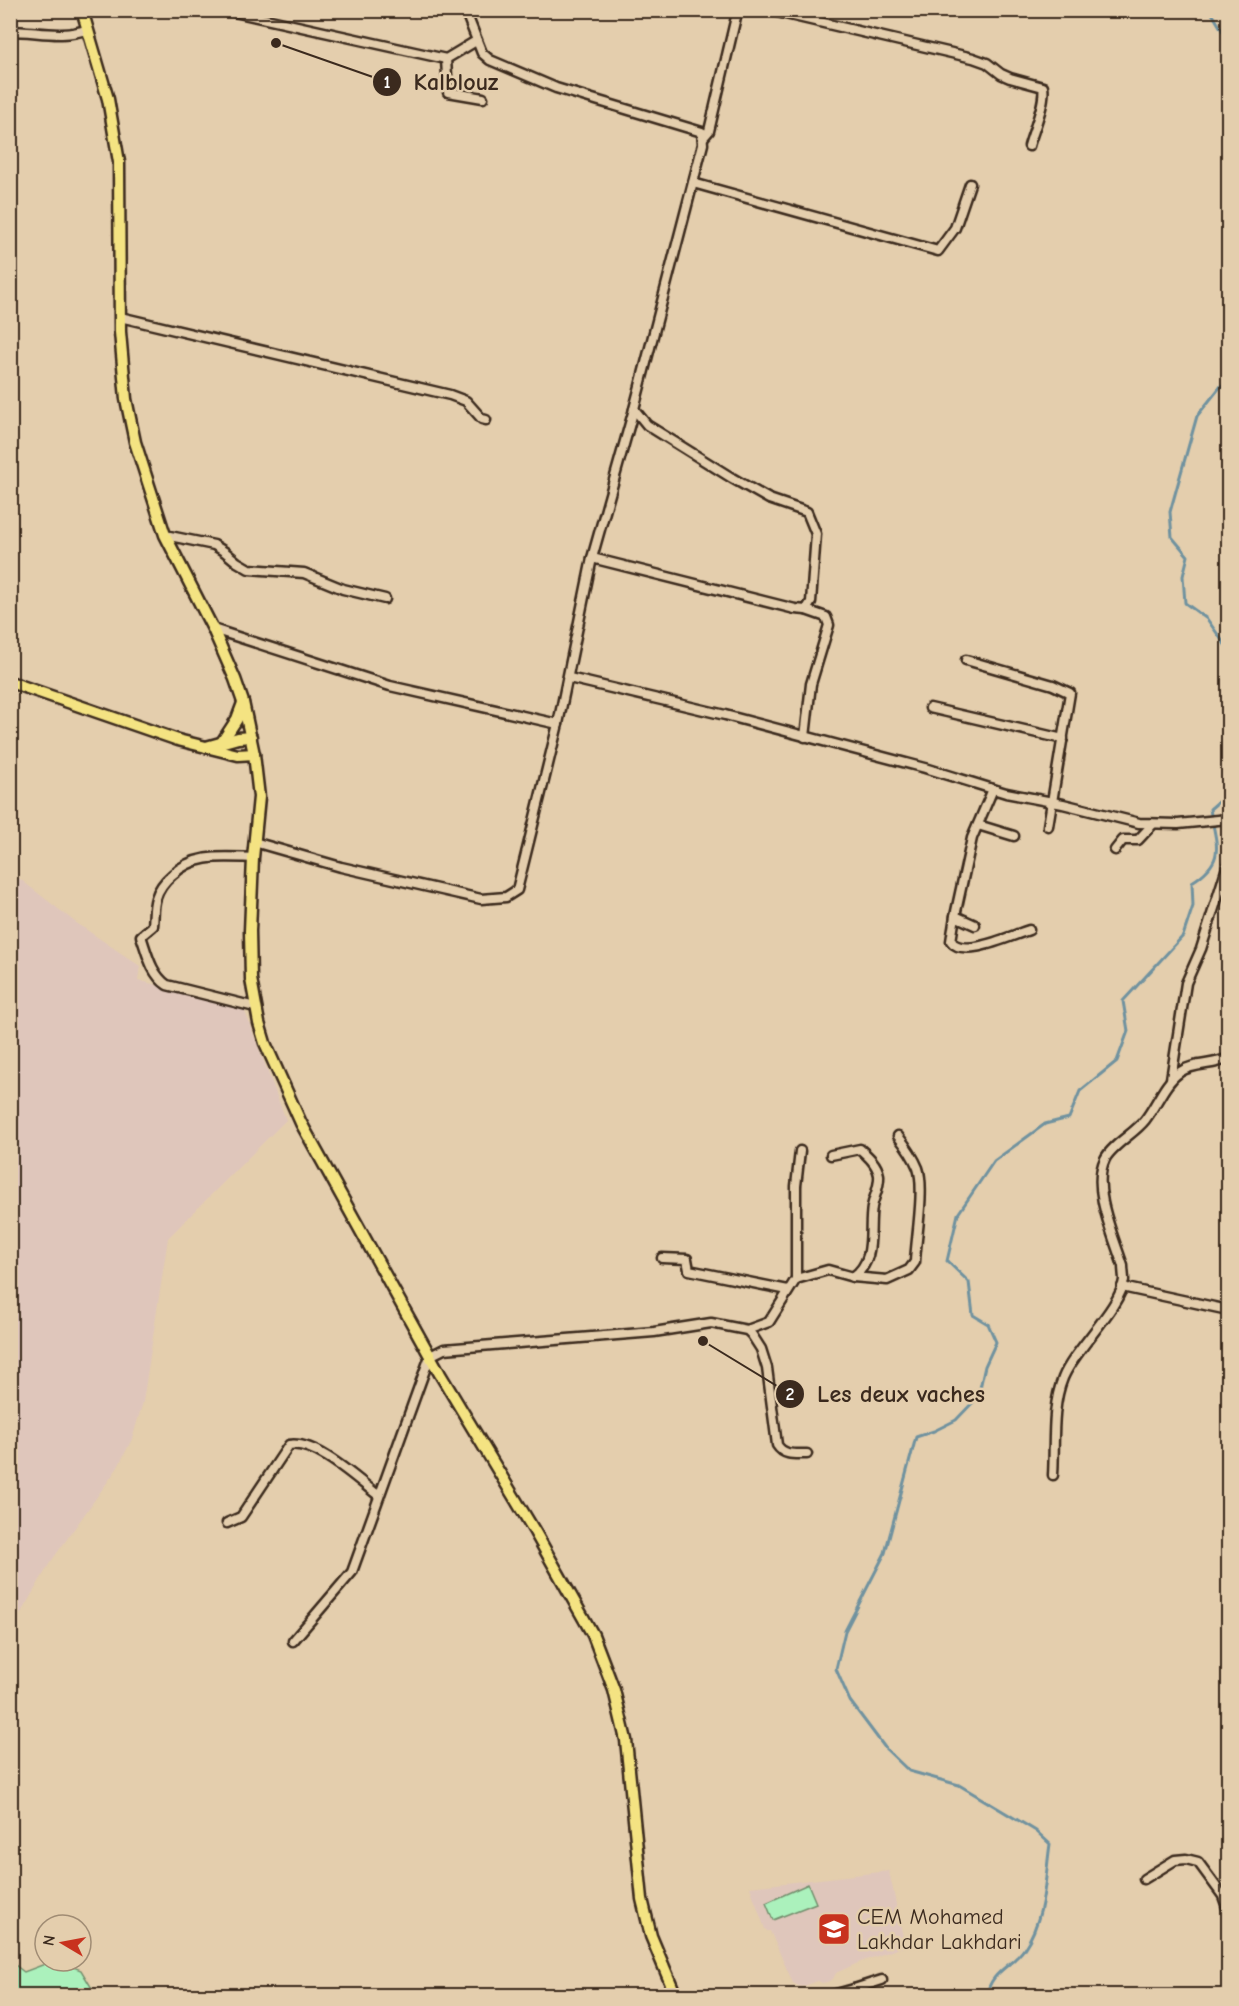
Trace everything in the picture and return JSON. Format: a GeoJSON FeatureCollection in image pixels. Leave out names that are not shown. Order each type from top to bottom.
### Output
{"type":"FeatureCollection","features":[{"type":"Feature","properties":{"kind":"main road"},"geometry":{"type":"LineString","coordinates":[[82,10],[108,99],[119,162],[120,317],[125,387],[135,442],[165,535],[225,655],[243,702],[251,737],[258,797],[250,931],[251,979],[255,1007],[265,1042],[301,1123],[430,1356],[535,1532],[593,1635],[615,1690],[626,1740],[642,1899],[651,1936],[676,1995]]}},
{"type":"Feature","properties":{"kind":"main road"},"geometry":{"type":"LineString","coordinates":[[12,684],[178,740],[206,747],[224,747],[251,737]]}},
{"type":"Feature","properties":{"kind":"main road"},"geometry":{"type":"LineString","coordinates":[[224,747],[243,702]]}},
{"type":"Feature","properties":{"kind":"main road"},"geometry":{"type":"LineString","coordinates":[[224,747],[242,756],[254,754]]}},
{"type":"Feature","properties":{"kind":"main road"},"geometry":{"type":"LineString","coordinates":[[224,747],[257,773]]}},
{"type":"Feature","properties":{"kind":"street"},"geometry":{"type":"LineString","coordinates":[[225,10],[446,59],[476,41]]}},
{"type":"Feature","properties":{"kind":"street"},"geometry":{"type":"LineString","coordinates":[[254,842],[341,867],[481,900],[506,897],[517,890],[558,724],[592,558],[634,409],[703,144],[702,132],[556,88],[490,60],[482,53],[476,41],[465,10]]}},
{"type":"Feature","properties":{"kind":"street"},"geometry":{"type":"LineString","coordinates":[[768,10],[973,58],[987,63],[1010,78],[1043,87],[1042,102],[1029,146]]}},
{"type":"Feature","properties":{"kind":"street"},"geometry":{"type":"LineString","coordinates":[[702,138],[709,131],[738,13]]}},
{"type":"Feature","properties":{"kind":"street"},"geometry":{"type":"LineString","coordinates":[[10,31],[32,31],[64,36],[74,35],[88,29]]}},
{"type":"Feature","properties":{"kind":"street"},"geometry":{"type":"LineString","coordinates":[[446,59],[448,92],[483,98]]}},
{"type":"Feature","properties":{"kind":"street"},"geometry":{"type":"LineString","coordinates":[[693,183],[938,251],[955,228],[970,184]]}},
{"type":"Feature","properties":{"kind":"street"},"geometry":{"type":"LineString","coordinates":[[120,317],[450,395],[466,401],[482,419],[486,420]]}},
{"type":"Feature","properties":{"kind":"street"},"geometry":{"type":"LineString","coordinates":[[634,409],[647,425],[732,478],[769,499],[807,512],[816,534],[811,602],[806,610]]}},
{"type":"Feature","properties":{"kind":"street"},"geometry":{"type":"LineString","coordinates":[[165,535],[214,545],[249,569],[304,573],[343,588],[385,599]]}},
{"type":"Feature","properties":{"kind":"street"},"geometry":{"type":"LineString","coordinates":[[592,558],[806,610],[826,617],[829,625],[811,684],[805,737]]}},
{"type":"Feature","properties":{"kind":"street"},"geometry":{"type":"LineString","coordinates":[[213,629],[390,686],[558,724]]}},
{"type":"Feature","properties":{"kind":"street"},"geometry":{"type":"LineString","coordinates":[[966,660],[1053,685],[1071,693],[1048,826]]}},
{"type":"Feature","properties":{"kind":"street"},"geometry":{"type":"LineString","coordinates":[[568,678],[925,768],[993,789],[1139,823],[1178,824],[1228,819],[1228,830]]}},
{"type":"Feature","properties":{"kind":"street"},"geometry":{"type":"LineString","coordinates":[[930,708],[1063,739]]}},
{"type":"Feature","properties":{"kind":"street"},"geometry":{"type":"LineString","coordinates":[[993,789],[972,838],[951,940],[955,945],[973,948],[1029,930]]}},
{"type":"Feature","properties":{"kind":"street"},"geometry":{"type":"LineString","coordinates":[[1115,850],[1123,840],[1138,840],[1153,824]]}},
{"type":"Feature","properties":{"kind":"street"},"geometry":{"type":"LineString","coordinates":[[978,825],[1014,836]]}},
{"type":"Feature","properties":{"kind":"street"},"geometry":{"type":"LineString","coordinates":[[253,858],[208,857],[182,866],[162,885],[156,898],[153,926],[141,936],[151,965],[159,979],[167,985],[255,1007]]}},
{"type":"Feature","properties":{"kind":"street"},"geometry":{"type":"LineString","coordinates":[[1171,1079],[1186,983],[1201,949],[1228,864]]}},
{"type":"Feature","properties":{"kind":"street"},"geometry":{"type":"LineString","coordinates":[[955,916],[975,925]]}},
{"type":"Feature","properties":{"kind":"street"},"geometry":{"type":"LineString","coordinates":[[1053,1475],[1056,1413],[1063,1378],[1122,1287],[1124,1279],[1123,1266],[1100,1191],[1101,1173],[1106,1157],[1144,1122],[1171,1079],[1182,1070],[1204,1064],[1220,1063],[1228,1058]]}},
{"type":"Feature","properties":{"kind":"street"},"geometry":{"type":"LineString","coordinates":[[796,1279],[828,1270],[853,1277],[887,1280],[909,1270],[915,1262],[920,1189],[919,1170],[909,1149],[898,1136]]}},
{"type":"Feature","properties":{"kind":"street"},"geometry":{"type":"LineString","coordinates":[[831,1155],[860,1149],[870,1158],[878,1173],[879,1187],[872,1207],[870,1250],[861,1271],[853,1277]]}},
{"type":"Feature","properties":{"kind":"street"},"geometry":{"type":"LineString","coordinates":[[293,1641],[352,1572],[430,1356],[444,1349],[654,1332],[711,1323],[747,1330],[769,1322],[796,1279],[796,1186],[801,1151]]}},
{"type":"Feature","properties":{"kind":"street"},"geometry":{"type":"LineString","coordinates":[[662,1258],[687,1259],[689,1270],[788,1290]]}},
{"type":"Feature","properties":{"kind":"street"},"geometry":{"type":"LineString","coordinates":[[1122,1287],[1228,1310]]}},
{"type":"Feature","properties":{"kind":"street"},"geometry":{"type":"LineString","coordinates":[[747,1330],[760,1349],[766,1368],[778,1448],[786,1454],[807,1454]]}},
{"type":"Feature","properties":{"kind":"street"},"geometry":{"type":"LineString","coordinates":[[227,1523],[241,1517],[283,1451],[296,1443],[307,1445],[324,1455],[379,1496]]}},
{"type":"Feature","properties":{"kind":"street"},"geometry":{"type":"LineString","coordinates":[[1144,1879],[1175,1860],[1186,1859],[1198,1862],[1223,1896],[1228,1910]]}},
{"type":"Feature","properties":{"kind":"street"},"geometry":{"type":"LineString","coordinates":[[829,1995],[855,1992],[882,1980]]}},
{"type":"Feature","properties":{"kind":"shaded area"},"geometry":{"type":"Polygon","coordinates":[[[11,872],[75,922],[140,966],[138,980],[244,1009],[286,1120],[168,1238],[143,1402],[132,1439],[118,1467],[50,1563],[11,1630],[11,872]]]}},
{"type":"Feature","properties":{"kind":"shaded area","name":"CEM Mohamed Lakhdar Lakhdari"},"geometry":{"type":"Polygon","coordinates":[[[889,1871],[905,1946],[836,1973],[833,1979],[827,1982],[818,1981],[801,1987],[793,1983],[770,1931],[765,1929],[750,1887],[889,1871]]]}},
{"type":"Feature","properties":{"kind":"green space"},"geometry":{"type":"Polygon","coordinates":[[[808,1884],[816,1903],[773,1920],[766,1903],[808,1884]]]}},
{"type":"Feature","properties":{"kind":"green space"},"geometry":{"type":"Polygon","coordinates":[[[11,1962],[24,1972],[33,1969],[33,1973],[83,1973],[96,1995],[11,1995],[11,1962]]]}},
{"type":"Feature","properties":{"kind":"waterway"},"geometry":{"type":"LineString","coordinates":[[1210,10],[1228,40]]}},
{"type":"Feature","properties":{"kind":"waterway"},"geometry":{"type":"LineString","coordinates":[[1228,384],[1221,386],[1197,416],[1170,512],[1172,537],[1188,556],[1183,576],[1185,603],[1207,619],[1228,649]]}},
{"type":"Feature","properties":{"kind":"waterway"},"geometry":{"type":"LineString","coordinates":[[987,1996],[992,1981],[1024,1949],[1036,1925],[1043,1898],[1050,1844],[1036,1831],[959,1785],[909,1771],[886,1749],[850,1701],[836,1669],[845,1631],[885,1553],[916,1437],[956,1420],[978,1397],[985,1366],[996,1342],[988,1324],[973,1315],[969,1282],[947,1261],[958,1214],[994,1161],[1045,1124],[1069,1118],[1080,1091],[1117,1061],[1128,1031],[1123,1001],[1183,936],[1193,906],[1192,882],[1203,874],[1215,859],[1216,842],[1210,809],[1228,796]]}},
{"type":"Feature","properties":{"kind":"place","name":"Kalblouz"},"geometry":{"type":"Point","coordinates":[276,43]}},
{"type":"Feature","properties":{"kind":"place","name":"Les deux vaches"},"geometry":{"type":"Point","coordinates":[703,1341]}},
{"type":"Feature","properties":{"kind":"place","name":"CEM Mohamed Lakhdar Lakhdari"},"geometry":{"type":"Point","coordinates":[834,1929]}}]}
